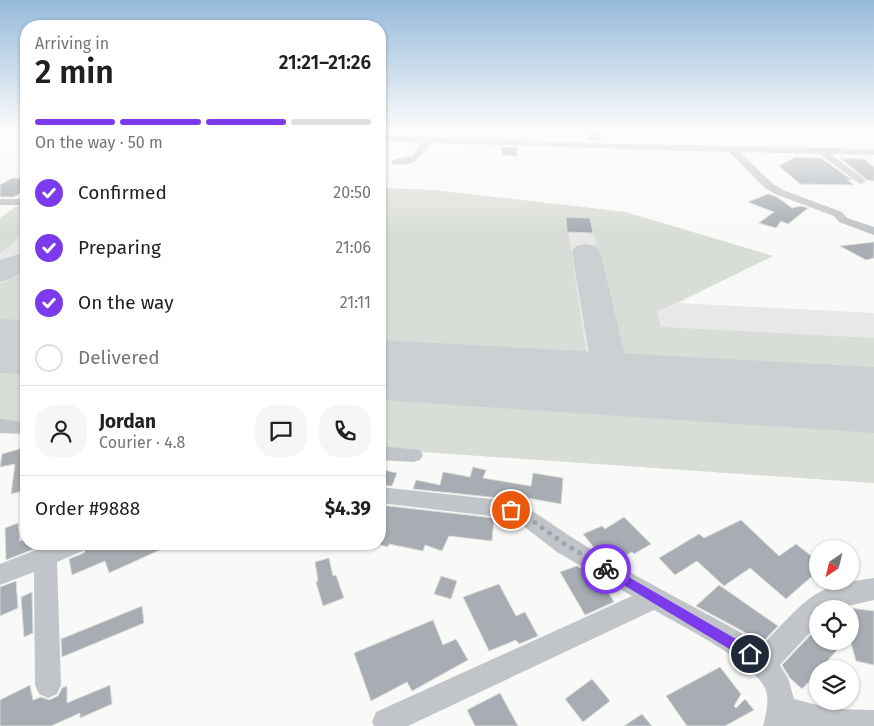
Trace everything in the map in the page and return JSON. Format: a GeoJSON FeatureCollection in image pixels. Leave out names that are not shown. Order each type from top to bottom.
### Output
{"type":"FeatureCollection","features":[{"type":"Feature","properties":{"kind":"street"},"geometry":{"type":"LineString","coordinates":[[747,165],[769,186],[779,192],[838,214],[843,220],[874,231]]}},
{"type":"Feature","properties":{"kind":"street"},"geometry":{"type":"LineString","coordinates":[[839,165],[860,181]]}},
{"type":"Feature","properties":{"kind":"street"},"geometry":{"type":"LineString","coordinates":[[2,202],[20,202]]}},
{"type":"Feature","properties":{"kind":"street"},"geometry":{"type":"LineString","coordinates":[[2,202],[20,205]]}},
{"type":"Feature","properties":{"kind":"street"},"geometry":{"type":"LineString","coordinates":[[0,426],[20,428]]}},
{"type":"Feature","properties":{"kind":"street"},"geometry":{"type":"LineString","coordinates":[[386,453],[413,455]]}},
{"type":"Feature","properties":{"kind":"street"},"geometry":{"type":"LineString","coordinates":[[386,496],[504,509],[520,513],[565,544],[654,598],[731,641],[763,664],[778,685],[779,718],[832,723],[874,724]]}},
{"type":"Feature","properties":{"kind":"street"},"geometry":{"type":"LineString","coordinates":[[0,575],[60,550]]}},
{"type":"Feature","properties":{"kind":"street"},"geometry":{"type":"LineString","coordinates":[[45,556],[48,685]]}},
{"type":"Feature","properties":{"kind":"street"},"geometry":{"type":"LineString","coordinates":[[763,664],[792,631],[825,601],[844,594],[874,589]]}},
{"type":"Feature","properties":{"kind":"street"},"geometry":{"type":"LineString","coordinates":[[386,722],[654,598]]}},
{"type":"Feature","properties":{"kind":"shaded area"},"geometry":{"type":"Polygon","coordinates":[[[386,188],[433,190],[625,212],[773,256],[678,303],[874,313],[874,483],[386,449],[386,188]]]}},
{"type":"Feature","properties":{"kind":"shaded area"},"geometry":{"type":"Polygon","coordinates":[[[386,188],[433,190],[625,212],[773,256],[657,312],[661,327],[874,338],[874,381],[625,367],[590,218],[566,217],[588,364],[386,351],[386,188]]]}},
{"type":"Feature","properties":{"kind":"shaded area"},"geometry":{"type":"Polygon","coordinates":[[[20,204],[20,237],[0,253],[0,218],[20,204]]]}},
{"type":"Feature","properties":{"kind":"shaded area"},"geometry":{"type":"Polygon","coordinates":[[[20,206],[20,423],[0,421],[0,218],[20,206]]]}},
{"type":"Feature","properties":{"kind":"shaded area"},"geometry":{"type":"Polygon","coordinates":[[[20,275],[20,330],[0,328],[0,284],[20,275]]]}},
{"type":"Feature","properties":{"kind":"shaded area"},"geometry":{"type":"Polygon","coordinates":[[[0,363],[20,365],[20,423],[0,421],[0,363]]]}},
{"type":"Feature","properties":{"kind":"shaded area"},"geometry":{"type":"Polygon","coordinates":[[[386,389],[874,423],[874,483],[386,449],[386,389]]]}},
{"type":"Feature","properties":{"kind":"building"},"geometry":{"type":"Polygon","coordinates":[[[831,165],[852,180],[847,180],[854,185],[800,184],[779,166],[831,165]]]}},
{"type":"Feature","properties":{"kind":"building"},"geometry":{"type":"Polygon","coordinates":[[[848,165],[871,165],[874,167],[874,181],[867,180],[848,165]]]}},
{"type":"Feature","properties":{"kind":"building"},"geometry":{"type":"Polygon","coordinates":[[[12,178],[20,179],[20,193],[14,197],[0,197],[0,185],[12,178]]]}},
{"type":"Feature","properties":{"kind":"building"},"geometry":{"type":"Polygon","coordinates":[[[768,194],[777,197],[792,208],[801,206],[808,208],[788,224],[781,221],[776,228],[759,223],[774,212],[748,202],[768,194]]]}},
{"type":"Feature","properties":{"kind":"building"},"geometry":{"type":"Polygon","coordinates":[[[566,217],[590,218],[593,233],[567,232],[566,217]]]}},
{"type":"Feature","properties":{"kind":"building"},"geometry":{"type":"Polygon","coordinates":[[[874,242],[874,258],[866,260],[840,246],[874,242]]]}},
{"type":"Feature","properties":{"kind":"building"},"geometry":{"type":"Polygon","coordinates":[[[20,449],[20,492],[11,494],[15,464],[0,467],[2,454],[20,449]]]}},
{"type":"Feature","properties":{"kind":"building"},"geometry":{"type":"Polygon","coordinates":[[[473,467],[486,470],[483,478],[531,486],[533,473],[563,478],[561,504],[510,495],[509,499],[413,489],[416,480],[440,485],[443,472],[470,477],[473,467]]]}},
{"type":"Feature","properties":{"kind":"building"},"geometry":{"type":"Polygon","coordinates":[[[386,470],[397,473],[392,486],[386,486],[386,470]]]}},
{"type":"Feature","properties":{"kind":"building"},"geometry":{"type":"Polygon","coordinates":[[[386,506],[494,518],[492,541],[449,536],[442,551],[425,545],[423,551],[389,544],[388,547],[386,546],[386,506]]]}},
{"type":"Feature","properties":{"kind":"building"},"geometry":{"type":"Polygon","coordinates":[[[624,517],[651,544],[634,554],[632,552],[614,561],[596,550],[583,534],[602,526],[605,529],[624,517]]]}},
{"type":"Feature","properties":{"kind":"building"},"geometry":{"type":"Polygon","coordinates":[[[741,520],[779,556],[796,544],[809,554],[809,579],[786,599],[750,568],[724,586],[697,561],[675,575],[659,558],[699,534],[704,538],[741,520]]]}},
{"type":"Feature","properties":{"kind":"building"},"geometry":{"type":"Polygon","coordinates":[[[18,523],[20,550],[31,550],[6,560],[5,528],[18,523]]]}},
{"type":"Feature","properties":{"kind":"building"},"geometry":{"type":"Polygon","coordinates":[[[85,550],[160,550],[109,573],[105,561],[72,575],[69,559],[84,553],[85,550]]]}},
{"type":"Feature","properties":{"kind":"building"},"geometry":{"type":"Polygon","coordinates":[[[329,558],[333,576],[336,575],[344,598],[323,606],[316,582],[318,581],[315,562],[329,558]]]}},
{"type":"Feature","properties":{"kind":"building"},"geometry":{"type":"Polygon","coordinates":[[[577,566],[600,579],[614,602],[585,615],[560,572],[577,566]]]}},
{"type":"Feature","properties":{"kind":"building"},"geometry":{"type":"Polygon","coordinates":[[[441,576],[457,581],[451,599],[434,594],[441,576]]]}},
{"type":"Feature","properties":{"kind":"building"},"geometry":{"type":"Polygon","coordinates":[[[16,581],[18,608],[0,616],[0,587],[16,581]]]}},
{"type":"Feature","properties":{"kind":"building"},"geometry":{"type":"Polygon","coordinates":[[[499,584],[516,616],[525,612],[538,636],[519,644],[516,640],[489,651],[463,597],[499,584]]]}},
{"type":"Feature","properties":{"kind":"building"},"geometry":{"type":"Polygon","coordinates":[[[719,585],[778,626],[761,644],[748,634],[696,606],[719,585]]]}},
{"type":"Feature","properties":{"kind":"building"},"geometry":{"type":"Polygon","coordinates":[[[32,592],[33,633],[24,637],[21,597],[32,592]]]}},
{"type":"Feature","properties":{"kind":"building"},"geometry":{"type":"Polygon","coordinates":[[[142,606],[144,623],[62,657],[61,639],[142,606]]]}},
{"type":"Feature","properties":{"kind":"building"},"geometry":{"type":"Polygon","coordinates":[[[859,609],[874,611],[874,665],[856,660],[853,650],[859,650],[859,609]]]}},
{"type":"Feature","properties":{"kind":"building"},"geometry":{"type":"Polygon","coordinates":[[[433,620],[443,645],[456,639],[468,660],[412,691],[407,682],[371,701],[354,653],[433,620]]]}},
{"type":"Feature","properties":{"kind":"building"},"geometry":{"type":"Polygon","coordinates":[[[809,636],[809,650],[837,650],[828,660],[809,660],[809,682],[802,689],[790,678],[782,665],[809,636]]]}},
{"type":"Feature","properties":{"kind":"building"},"geometry":{"type":"Polygon","coordinates":[[[720,667],[741,694],[734,706],[736,708],[745,699],[754,710],[725,726],[687,726],[666,696],[720,667]]]}},
{"type":"Feature","properties":{"kind":"building"},"geometry":{"type":"Polygon","coordinates":[[[592,679],[610,701],[583,722],[565,699],[592,679]]]}},
{"type":"Feature","properties":{"kind":"building"},"geometry":{"type":"Polygon","coordinates":[[[30,685],[33,700],[41,697],[49,700],[58,696],[62,688],[67,686],[67,703],[110,685],[112,704],[80,718],[80,713],[51,726],[0,726],[0,700],[30,685]]]}},
{"type":"Feature","properties":{"kind":"building"},"geometry":{"type":"Polygon","coordinates":[[[500,693],[518,726],[475,726],[467,710],[500,693]]]}},
{"type":"Feature","properties":{"kind":"building"},"geometry":{"type":"Polygon","coordinates":[[[642,714],[652,726],[624,726],[642,714]]]}},
{"type":"Feature","properties":{"kind":"taxiway"},"geometry":{"type":"LineString","coordinates":[[586,252],[613,384]]}},
{"type":"Feature","properties":{"kind":"taxiway"},"geometry":{"type":"LineString","coordinates":[[0,273],[20,263]]}},
{"type":"Feature","properties":{"kind":"runway"},"geometry":{"type":"LineString","coordinates":[[0,346],[20,347]]}},
{"type":"Feature","properties":{"kind":"runway"},"geometry":{"type":"LineString","coordinates":[[386,370],[874,400]]}},
{"type":"Feature","properties":{"kind":"way so far"},"geometry":{"type":"LineString","coordinates":[[511,510],[530,519],[565,544],[606,569]]}},
{"type":"Feature","properties":{"kind":"route"},"geometry":{"type":"LineString","coordinates":[[606,569],[714,631],[750,654]]}}]}
